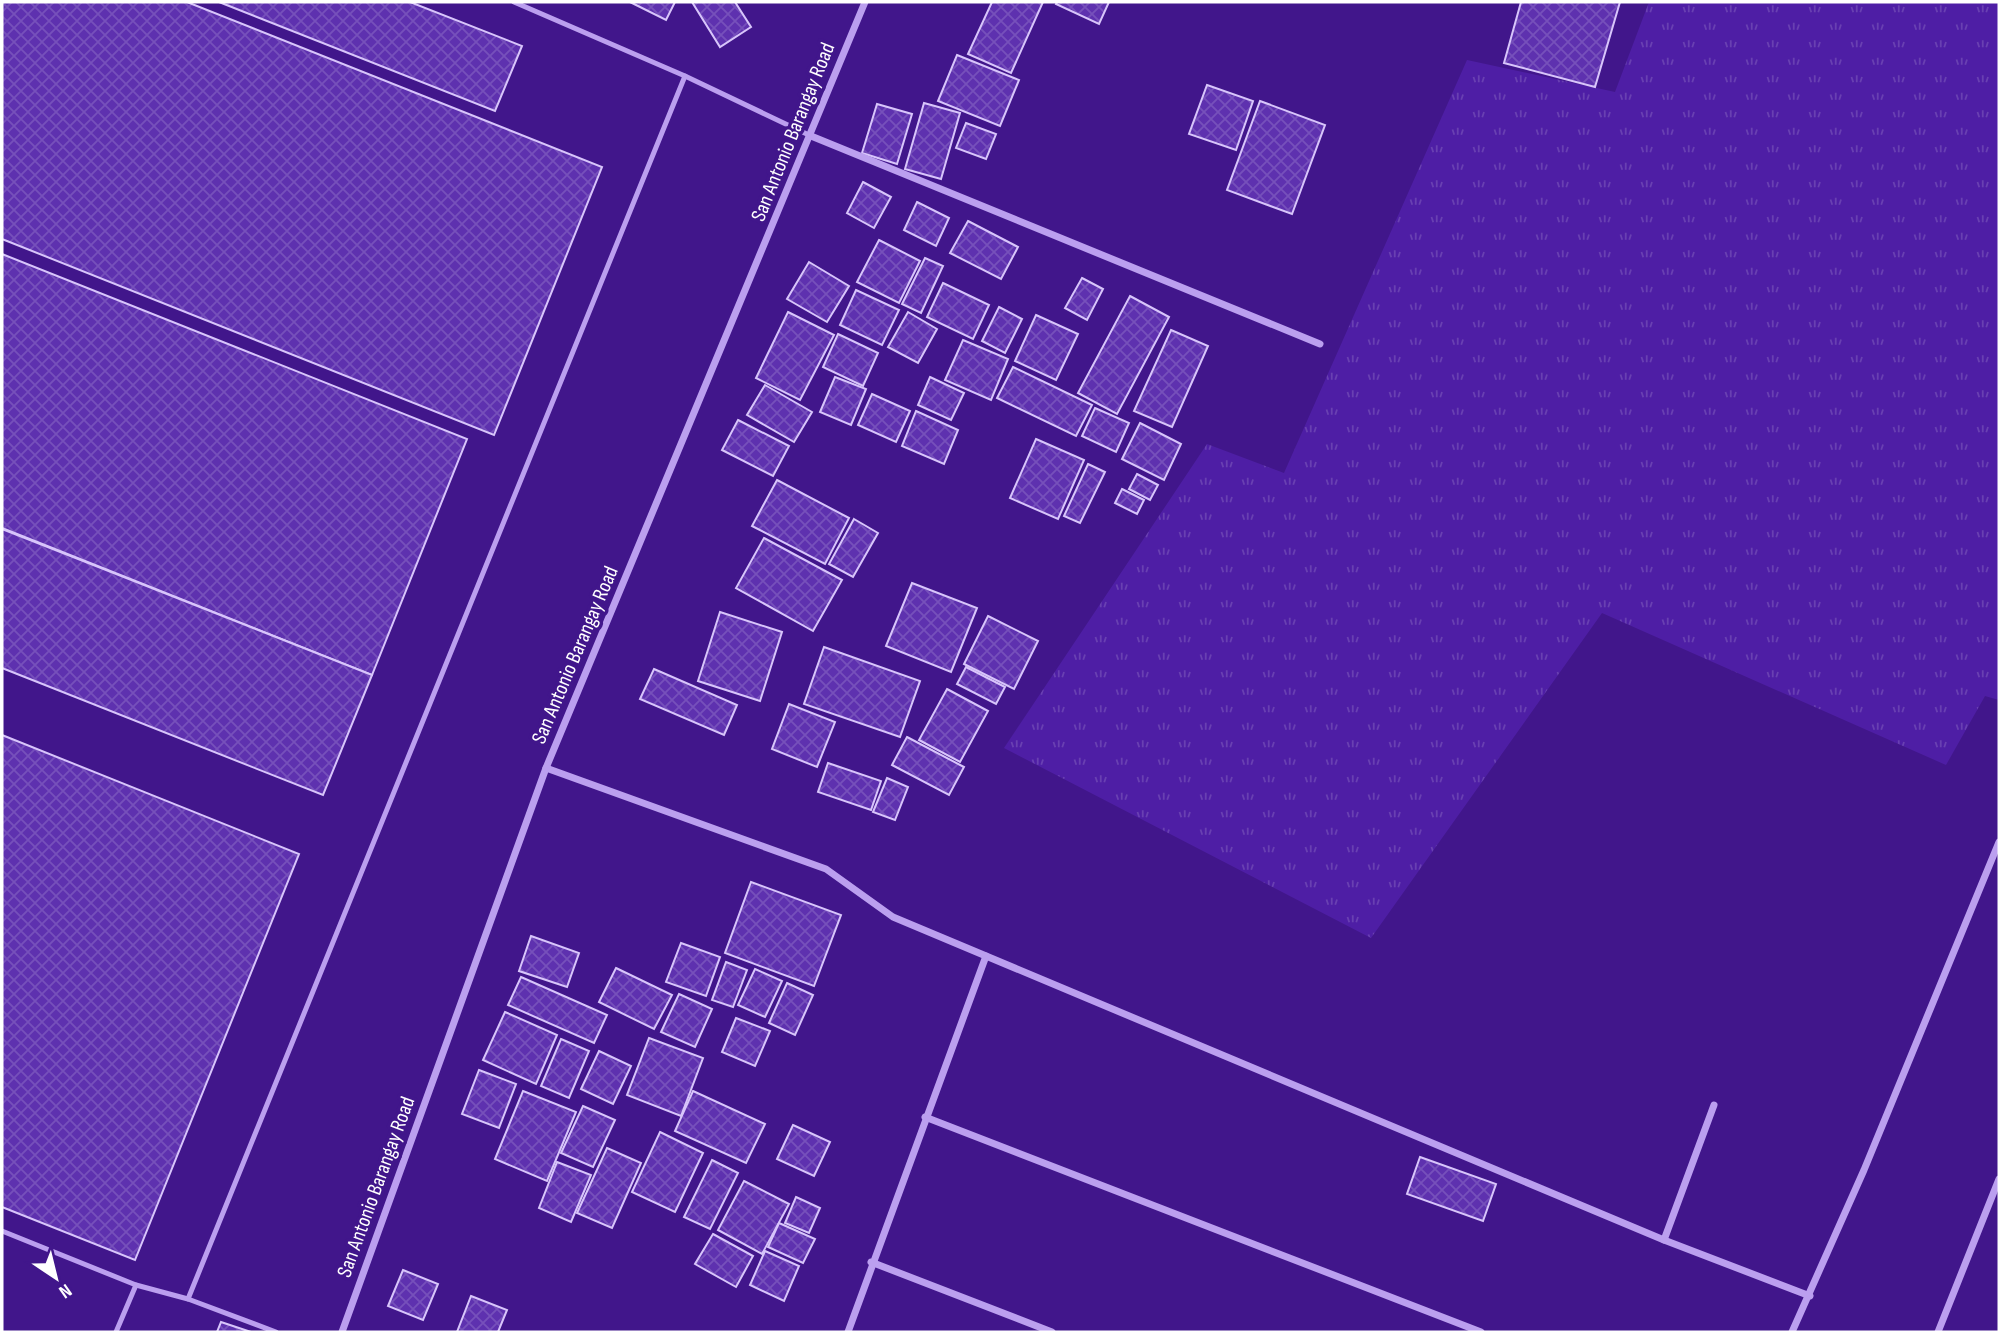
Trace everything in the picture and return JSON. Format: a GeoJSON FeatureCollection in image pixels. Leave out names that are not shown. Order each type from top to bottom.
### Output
{"type":"FeatureCollection","features":[{"type":"Feature","properties":{"kind":"street","name":"San Antonio Barangay Road"},"geometry":{"type":"LineString","coordinates":[[342,1332],[546,768],[865,2]]}},
{"type":"Feature","properties":{"kind":"street"},"geometry":{"type":"LineString","coordinates":[[811,136],[1320,344]]}},
{"type":"Feature","properties":{"kind":"street"},"geometry":{"type":"LineString","coordinates":[[546,768],[826,869],[893,917],[1664,1240],[1810,1296]]}},
{"type":"Feature","properties":{"kind":"street"},"geometry":{"type":"LineString","coordinates":[[1793,1332],[1999,842]]}},
{"type":"Feature","properties":{"kind":"street"},"geometry":{"type":"LineString","coordinates":[[848,1332],[986,957]]}},
{"type":"Feature","properties":{"kind":"street"},"geometry":{"type":"LineString","coordinates":[[1664,1240],[1714,1105]]}},
{"type":"Feature","properties":{"kind":"street"},"geometry":{"type":"LineString","coordinates":[[925,1117],[1481,1332]]}},
{"type":"Feature","properties":{"kind":"street"},"geometry":{"type":"LineString","coordinates":[[1938,1332],[1999,1179]]}},
{"type":"Feature","properties":{"kind":"street"},"geometry":{"type":"LineString","coordinates":[[872,1262],[1052,1332]]}},
{"type":"Feature","properties":{"kind":"lane"},"geometry":{"type":"LineString","coordinates":[[514,2],[685,76],[811,136]]}},
{"type":"Feature","properties":{"kind":"lane"},"geometry":{"type":"LineString","coordinates":[[188,1299],[685,76]]}},
{"type":"Feature","properties":{"kind":"lane"},"geometry":{"type":"LineString","coordinates":[[2,1231],[136,1285],[188,1299],[276,1332]]}},
{"type":"Feature","properties":{"kind":"lane"},"geometry":{"type":"LineString","coordinates":[[116,1332],[136,1285]]}},
{"type":"Feature","properties":{"kind":"green space"},"geometry":{"type":"Polygon","coordinates":[[[1649,2],[1999,2],[1999,700],[1985,696],[1946,765],[1602,613],[1371,938],[1004,748],[1207,444],[1284,473],[1467,60],[1615,92],[1649,2]]]}},
{"type":"Feature","properties":{"kind":"building"},"geometry":{"type":"Polygon","coordinates":[[[2,2],[187,2],[602,167],[494,435],[2,239],[2,2]]]}},
{"type":"Feature","properties":{"kind":"building"},"geometry":{"type":"Polygon","coordinates":[[[219,2],[410,2],[522,46],[495,111],[219,2]]]}},
{"type":"Feature","properties":{"kind":"building"},"geometry":{"type":"Polygon","coordinates":[[[630,2],[675,2],[666,20],[630,2]]]}},
{"type":"Feature","properties":{"kind":"building"},"geometry":{"type":"Polygon","coordinates":[[[692,2],[735,2],[751,27],[720,47],[692,2]]]}},
{"type":"Feature","properties":{"kind":"building"},"geometry":{"type":"Polygon","coordinates":[[[992,2],[1043,2],[1011,73],[968,54],[992,2]]]}},
{"type":"Feature","properties":{"kind":"building"},"geometry":{"type":"Polygon","coordinates":[[[1109,2],[1099,24],[1056,4],[1109,2]]]}},
{"type":"Feature","properties":{"kind":"building"},"geometry":{"type":"Polygon","coordinates":[[[1521,2],[1620,2],[1595,87],[1504,63],[1521,2]]]}},
{"type":"Feature","properties":{"kind":"building"},"geometry":{"type":"Polygon","coordinates":[[[957,55],[1019,80],[1000,126],[938,101],[957,55]]]}},
{"type":"Feature","properties":{"kind":"building"},"geometry":{"type":"Polygon","coordinates":[[[1207,85],[1253,101],[1236,150],[1189,134],[1207,85]]]}},
{"type":"Feature","properties":{"kind":"building"},"geometry":{"type":"Polygon","coordinates":[[[1260,101],[1325,125],[1292,214],[1227,190],[1260,101]]]}},
{"type":"Feature","properties":{"kind":"building"},"geometry":{"type":"Polygon","coordinates":[[[924,103],[960,113],[941,179],[905,169],[924,103]]]}},
{"type":"Feature","properties":{"kind":"building"},"geometry":{"type":"Polygon","coordinates":[[[877,104],[912,114],[897,164],[862,153],[877,104]]]}},
{"type":"Feature","properties":{"kind":"building"},"geometry":{"type":"Polygon","coordinates":[[[966,123],[996,134],[986,159],[956,148],[966,123]]]}},
{"type":"Feature","properties":{"kind":"building"},"geometry":{"type":"Polygon","coordinates":[[[863,182],[891,197],[874,228],[847,213],[863,182]]]}},
{"type":"Feature","properties":{"kind":"building"},"geometry":{"type":"Polygon","coordinates":[[[917,202],[949,218],[936,246],[904,230],[917,202]]]}},
{"type":"Feature","properties":{"kind":"building"},"geometry":{"type":"Polygon","coordinates":[[[968,221],[1018,247],[1001,279],[950,253],[968,221]]]}},
{"type":"Feature","properties":{"kind":"building"},"geometry":{"type":"Polygon","coordinates":[[[879,240],[920,261],[899,303],[857,282],[879,240]]]}},
{"type":"Feature","properties":{"kind":"building"},"geometry":{"type":"Polygon","coordinates":[[[2,254],[467,439],[372,675],[2,528],[2,254]]]}},
{"type":"Feature","properties":{"kind":"building"},"geometry":{"type":"Polygon","coordinates":[[[925,258],[943,266],[921,313],[902,304],[925,258]]]}},
{"type":"Feature","properties":{"kind":"building"},"geometry":{"type":"Polygon","coordinates":[[[809,262],[849,286],[827,322],[787,299],[809,262]]]}},
{"type":"Feature","properties":{"kind":"building"},"geometry":{"type":"Polygon","coordinates":[[[1082,278],[1103,289],[1087,320],[1065,308],[1082,278]]]}},
{"type":"Feature","properties":{"kind":"building"},"geometry":{"type":"Polygon","coordinates":[[[943,283],[989,305],[973,339],[927,317],[943,283]]]}},
{"type":"Feature","properties":{"kind":"building"},"geometry":{"type":"Polygon","coordinates":[[[856,290],[899,310],[882,345],[840,325],[856,290]]]}},
{"type":"Feature","properties":{"kind":"building"},"geometry":{"type":"Polygon","coordinates":[[[1130,296],[1169,317],[1117,414],[1078,393],[1130,296]]]}},
{"type":"Feature","properties":{"kind":"building"},"geometry":{"type":"Polygon","coordinates":[[[999,307],[1022,319],[1005,353],[982,341],[999,307]]]}},
{"type":"Feature","properties":{"kind":"building"},"geometry":{"type":"Polygon","coordinates":[[[788,312],[834,335],[800,400],[756,378],[788,312]]]}},
{"type":"Feature","properties":{"kind":"building"},"geometry":{"type":"Polygon","coordinates":[[[908,312],[937,329],[918,363],[888,347],[908,312]]]}},
{"type":"Feature","properties":{"kind":"building"},"geometry":{"type":"Polygon","coordinates":[[[1036,315],[1078,334],[1056,380],[1015,361],[1036,315]]]}},
{"type":"Feature","properties":{"kind":"building"},"geometry":{"type":"Polygon","coordinates":[[[1171,330],[1208,346],[1172,427],[1134,411],[1171,330]]]}},
{"type":"Feature","properties":{"kind":"building"},"geometry":{"type":"Polygon","coordinates":[[[838,334],[878,353],[863,386],[823,367],[838,334]]]}},
{"type":"Feature","properties":{"kind":"building"},"geometry":{"type":"Polygon","coordinates":[[[963,340],[1008,359],[991,400],[945,380],[963,340]]]}},
{"type":"Feature","properties":{"kind":"building"},"geometry":{"type":"Polygon","coordinates":[[[1013,367],[1092,405],[1076,436],[997,398],[1013,367]]]}},
{"type":"Feature","properties":{"kind":"building"},"geometry":{"type":"Polygon","coordinates":[[[835,377],[866,389],[851,425],[820,412],[835,377]]]}},
{"type":"Feature","properties":{"kind":"building"},"geometry":{"type":"Polygon","coordinates":[[[930,377],[964,393],[951,420],[918,405],[930,377]]]}},
{"type":"Feature","properties":{"kind":"building"},"geometry":{"type":"Polygon","coordinates":[[[765,385],[812,412],[794,442],[747,415],[765,385]]]}},
{"type":"Feature","properties":{"kind":"building"},"geometry":{"type":"Polygon","coordinates":[[[872,394],[910,411],[896,442],[858,425],[872,394]]]}},
{"type":"Feature","properties":{"kind":"building"},"geometry":{"type":"Polygon","coordinates":[[[1095,408],[1129,423],[1116,452],[1082,436],[1095,408]]]}},
{"type":"Feature","properties":{"kind":"building"},"geometry":{"type":"Polygon","coordinates":[[[916,411],[958,430],[944,464],[902,446],[916,411]]]}},
{"type":"Feature","properties":{"kind":"building"},"geometry":{"type":"Polygon","coordinates":[[[738,420],[789,446],[773,476],[722,450],[738,420]]]}},
{"type":"Feature","properties":{"kind":"building"},"geometry":{"type":"Polygon","coordinates":[[[1140,423],[1181,444],[1164,480],[1122,459],[1140,423]]]}},
{"type":"Feature","properties":{"kind":"building"},"geometry":{"type":"Polygon","coordinates":[[[1036,439],[1084,460],[1058,519],[1010,498],[1036,439]]]}},
{"type":"Feature","properties":{"kind":"building"},"geometry":{"type":"Polygon","coordinates":[[[1088,464],[1105,472],[1080,523],[1064,516],[1088,464]]]}},
{"type":"Feature","properties":{"kind":"building"},"geometry":{"type":"Polygon","coordinates":[[[1137,474],[1158,485],[1150,500],[1129,489],[1137,474]]]}},
{"type":"Feature","properties":{"kind":"building"},"geometry":{"type":"Polygon","coordinates":[[[777,480],[849,518],[825,564],[752,526],[777,480]]]}},
{"type":"Feature","properties":{"kind":"building"},"geometry":{"type":"Polygon","coordinates":[[[1122,489],[1144,500],[1137,514],[1115,503],[1122,489]]]}},
{"type":"Feature","properties":{"kind":"building"},"geometry":{"type":"Polygon","coordinates":[[[854,519],[878,533],[853,577],[829,564],[854,519]]]}},
{"type":"Feature","properties":{"kind":"building"},"geometry":{"type":"Polygon","coordinates":[[[2,529],[372,675],[323,795],[2,668],[2,529]]]}},
{"type":"Feature","properties":{"kind":"building"},"geometry":{"type":"Polygon","coordinates":[[[764,538],[842,580],[813,631],[736,588],[764,538]]]}},
{"type":"Feature","properties":{"kind":"building"},"geometry":{"type":"Polygon","coordinates":[[[912,583],[977,608],[951,672],[886,646],[912,583]]]}},
{"type":"Feature","properties":{"kind":"building"},"geometry":{"type":"Polygon","coordinates":[[[720,612],[782,632],[760,701],[698,681],[720,612]]]}},
{"type":"Feature","properties":{"kind":"building"},"geometry":{"type":"Polygon","coordinates":[[[988,616],[1038,641],[1014,689],[964,664],[988,616]]]}},
{"type":"Feature","properties":{"kind":"building"},"geometry":{"type":"Polygon","coordinates":[[[824,647],[920,681],[900,737],[804,704],[824,647]]]}},
{"type":"Feature","properties":{"kind":"building"},"geometry":{"type":"Polygon","coordinates":[[[966,667],[1005,687],[996,704],[957,684],[966,667]]]}},
{"type":"Feature","properties":{"kind":"building"},"geometry":{"type":"Polygon","coordinates":[[[654,669],[737,705],[724,735],[640,699],[654,669]]]}},
{"type":"Feature","properties":{"kind":"building"},"geometry":{"type":"Polygon","coordinates":[[[947,689],[988,711],[960,762],[919,740],[947,689]]]}},
{"type":"Feature","properties":{"kind":"building"},"geometry":{"type":"Polygon","coordinates":[[[789,704],[835,722],[817,767],[772,749],[789,704]]]}},
{"type":"Feature","properties":{"kind":"building"},"geometry":{"type":"Polygon","coordinates":[[[2,735],[299,854],[135,1260],[2,1207],[2,735]]]}},
{"type":"Feature","properties":{"kind":"building"},"geometry":{"type":"Polygon","coordinates":[[[907,737],[964,767],[949,795],[892,765],[907,737]]]}},
{"type":"Feature","properties":{"kind":"building"},"geometry":{"type":"Polygon","coordinates":[[[828,763],[881,781],[871,810],[818,792],[828,763]]]}},
{"type":"Feature","properties":{"kind":"building"},"geometry":{"type":"Polygon","coordinates":[[[887,778],[908,787],[895,820],[873,812],[887,778]]]}},
{"type":"Feature","properties":{"kind":"building"},"geometry":{"type":"Polygon","coordinates":[[[751,882],[841,915],[814,986],[725,953],[751,882]]]}},
{"type":"Feature","properties":{"kind":"building"},"geometry":{"type":"Polygon","coordinates":[[[531,936],[579,953],[567,987],[519,971],[531,936]]]}},
{"type":"Feature","properties":{"kind":"building"},"geometry":{"type":"Polygon","coordinates":[[[681,943],[720,957],[706,996],[666,982],[681,943]]]}},
{"type":"Feature","properties":{"kind":"building"},"geometry":{"type":"Polygon","coordinates":[[[726,962],[747,970],[733,1007],[712,1000],[726,962]]]}},
{"type":"Feature","properties":{"kind":"building"},"geometry":{"type":"Polygon","coordinates":[[[616,968],[672,995],[654,1029],[599,1002],[616,968]]]}},
{"type":"Feature","properties":{"kind":"building"},"geometry":{"type":"Polygon","coordinates":[[[755,969],[782,981],[765,1017],[738,1005],[755,969]]]}},
{"type":"Feature","properties":{"kind":"building"},"geometry":{"type":"Polygon","coordinates":[[[521,977],[607,1015],[594,1043],[508,1005],[521,977]]]}},
{"type":"Feature","properties":{"kind":"building"},"geometry":{"type":"Polygon","coordinates":[[[787,983],[813,995],[795,1035],[769,1023],[787,983]]]}},
{"type":"Feature","properties":{"kind":"building"},"geometry":{"type":"Polygon","coordinates":[[[679,994],[712,1009],[695,1047],[661,1032],[679,994]]]}},
{"type":"Feature","properties":{"kind":"building"},"geometry":{"type":"Polygon","coordinates":[[[505,1012],[557,1035],[536,1084],[483,1060],[505,1012]]]}},
{"type":"Feature","properties":{"kind":"building"},"geometry":{"type":"Polygon","coordinates":[[[736,1018],[770,1031],[755,1066],[722,1052],[736,1018]]]}},
{"type":"Feature","properties":{"kind":"building"},"geometry":{"type":"Polygon","coordinates":[[[649,1038],[703,1058],[681,1116],[627,1095],[649,1038]]]}},
{"type":"Feature","properties":{"kind":"building"},"geometry":{"type":"Polygon","coordinates":[[[561,1039],[589,1051],[569,1098],[541,1086],[561,1039]]]}},
{"type":"Feature","properties":{"kind":"building"},"geometry":{"type":"Polygon","coordinates":[[[599,1051],[631,1066],[613,1104],[581,1089],[599,1051]]]}},
{"type":"Feature","properties":{"kind":"building"},"geometry":{"type":"Polygon","coordinates":[[[479,1070],[516,1084],[499,1128],[462,1114],[479,1070]]]}},
{"type":"Feature","properties":{"kind":"building"},"geometry":{"type":"Polygon","coordinates":[[[523,1091],[576,1112],[547,1181],[495,1159],[523,1091]]]}},
{"type":"Feature","properties":{"kind":"building"},"geometry":{"type":"Polygon","coordinates":[[[693,1091],[765,1124],[746,1163],[675,1131],[693,1091]]]}},
{"type":"Feature","properties":{"kind":"building"},"geometry":{"type":"Polygon","coordinates":[[[583,1106],[615,1120],[593,1167],[561,1153],[583,1106]]]}},
{"type":"Feature","properties":{"kind":"building"},"geometry":{"type":"Polygon","coordinates":[[[793,1125],[830,1142],[814,1176],[777,1159],[793,1125]]]}},
{"type":"Feature","properties":{"kind":"building"},"geometry":{"type":"Polygon","coordinates":[[[660,1132],[703,1153],[675,1212],[632,1192],[660,1132]]]}},
{"type":"Feature","properties":{"kind":"building"},"geometry":{"type":"Polygon","coordinates":[[[607,1148],[641,1163],[612,1228],[577,1213],[607,1148]]]}},
{"type":"Feature","properties":{"kind":"building"},"geometry":{"type":"Polygon","coordinates":[[[1420,1157],[1496,1184],[1483,1221],[1407,1194],[1420,1157]]]}},
{"type":"Feature","properties":{"kind":"building"},"geometry":{"type":"Polygon","coordinates":[[[712,1160],[738,1173],[710,1229],[684,1217],[712,1160]]]}},
{"type":"Feature","properties":{"kind":"building"},"geometry":{"type":"Polygon","coordinates":[[[557,1162],[591,1175],[571,1222],[539,1208],[557,1162]]]}},
{"type":"Feature","properties":{"kind":"building"},"geometry":{"type":"Polygon","coordinates":[[[744,1181],[789,1204],[762,1254],[718,1230],[744,1181]]]}},
{"type":"Feature","properties":{"kind":"building"},"geometry":{"type":"Polygon","coordinates":[[[796,1197],[820,1208],[809,1233],[785,1223],[796,1197]]]}},
{"type":"Feature","properties":{"kind":"building"},"geometry":{"type":"Polygon","coordinates":[[[779,1223],[815,1239],[803,1263],[768,1247],[779,1223]]]}},
{"type":"Feature","properties":{"kind":"building"},"geometry":{"type":"Polygon","coordinates":[[[713,1234],[753,1256],[736,1287],[695,1264],[713,1234]]]}},
{"type":"Feature","properties":{"kind":"building"},"geometry":{"type":"Polygon","coordinates":[[[765,1251],[799,1266],[784,1301],[750,1285],[765,1251]]]}},
{"type":"Feature","properties":{"kind":"building"},"geometry":{"type":"Polygon","coordinates":[[[403,1270],[438,1284],[423,1320],[388,1306],[403,1270]]]}},
{"type":"Feature","properties":{"kind":"building"},"geometry":{"type":"Polygon","coordinates":[[[471,1296],[507,1310],[498,1332],[457,1332],[471,1296]]]}},
{"type":"Feature","properties":{"kind":"building"},"geometry":{"type":"Polygon","coordinates":[[[221,1322],[251,1332],[217,1332],[221,1322]]]}}]}
